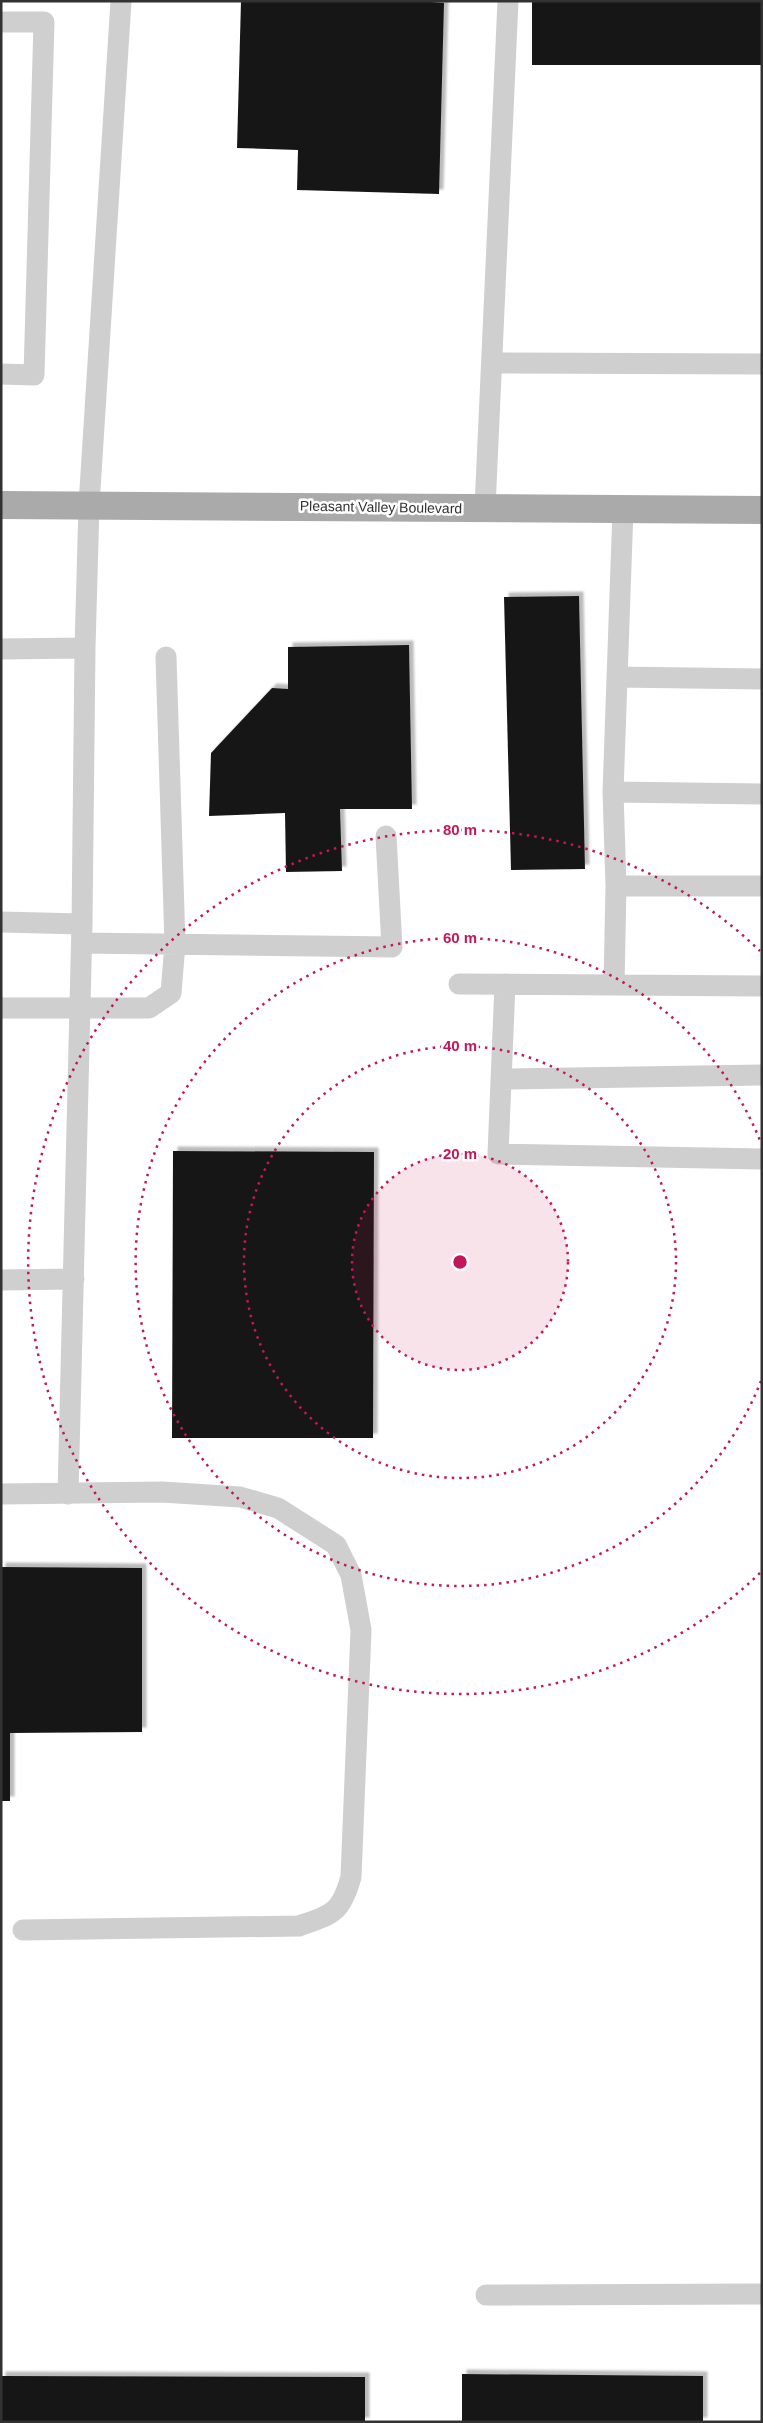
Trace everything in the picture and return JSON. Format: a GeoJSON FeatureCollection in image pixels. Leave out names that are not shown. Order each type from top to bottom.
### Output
{"type":"FeatureCollection","features":[{"type":"Feature","properties":{"kind":"main road","name":"Pleasant Valley Boulevard"},"geometry":{"type":"LineString","coordinates":[[1,505],[762,510]]}},
{"type":"Feature","properties":{"kind":"lane"},"geometry":{"type":"LineString","coordinates":[[68,1494],[82,933],[85,648],[89,506],[121,1]]}},
{"type":"Feature","properties":{"kind":"lane"},"geometry":{"type":"LineString","coordinates":[[485,508],[508,1]]}},
{"type":"Feature","properties":{"kind":"lane"},"geometry":{"type":"LineString","coordinates":[[1,22],[44,22],[34,375],[1,374]]}},
{"type":"Feature","properties":{"kind":"lane"},"geometry":{"type":"LineString","coordinates":[[492,363],[762,364]]}},
{"type":"Feature","properties":{"kind":"lane"},"geometry":{"type":"LineString","coordinates":[[614,985],[616,886],[613,792],[623,509]]}},
{"type":"Feature","properties":{"kind":"lane"},"geometry":{"type":"LineString","coordinates":[[1,649],[85,648]]}},
{"type":"Feature","properties":{"kind":"lane"},"geometry":{"type":"LineString","coordinates":[[1,1008],[149,1008],[171,993],[174,944],[166,657]]}},
{"type":"Feature","properties":{"kind":"lane"},"geometry":{"type":"LineString","coordinates":[[618,677],[762,679]]}},
{"type":"Feature","properties":{"kind":"lane"},"geometry":{"type":"LineString","coordinates":[[613,792],[762,794]]}},
{"type":"Feature","properties":{"kind":"lane"},"geometry":{"type":"LineString","coordinates":[[1,922],[174,944],[392,947],[386,836]]}},
{"type":"Feature","properties":{"kind":"lane"},"geometry":{"type":"LineString","coordinates":[[616,886],[762,886]]}},
{"type":"Feature","properties":{"kind":"lane"},"geometry":{"type":"LineString","coordinates":[[459,984],[762,986]]}},
{"type":"Feature","properties":{"kind":"lane"},"geometry":{"type":"LineString","coordinates":[[505,984],[498,1154],[762,1159]]}},
{"type":"Feature","properties":{"kind":"lane"},"geometry":{"type":"LineString","coordinates":[[501,1079],[762,1075]]}},
{"type":"Feature","properties":{"kind":"lane"},"geometry":{"type":"LineString","coordinates":[[1,1280],[74,1279]]}},
{"type":"Feature","properties":{"kind":"lane"},"geometry":{"type":"LineString","coordinates":[[1,1494],[162,1492],[240,1497],[278,1508],[336,1545],[351,1575],[361,1630],[351,1877],[345,1899],[331,1915],[299,1926],[24,1930]]}},
{"type":"Feature","properties":{"kind":"lane"},"geometry":{"type":"LineString","coordinates":[[486,2295],[762,2294]]}},
{"type":"Feature","properties":{"kind":"building"},"geometry":{"type":"Polygon","coordinates":[[[241,1],[419,1],[444,3],[439,194],[297,190],[298,150],[237,148],[241,1]]]}},
{"type":"Feature","properties":{"kind":"building"},"geometry":{"type":"Polygon","coordinates":[[[532,1],[762,1],[762,65],[532,65],[532,1]]]}},
{"type":"Feature","properties":{"kind":"building"},"geometry":{"type":"Polygon","coordinates":[[[579,596],[585,869],[511,870],[504,597],[579,596]]]}},
{"type":"Feature","properties":{"kind":"building"},"geometry":{"type":"Polygon","coordinates":[[[409,645],[412,809],[340,809],[342,871],[286,872],[285,813],[209,816],[211,753],[272,688],[288,689],[288,647],[409,645]]]}},
{"type":"Feature","properties":{"kind":"building"},"geometry":{"type":"Polygon","coordinates":[[[173,1151],[374,1152],[373,1438],[172,1438],[173,1151]]]}},
{"type":"Feature","properties":{"kind":"building"},"geometry":{"type":"Polygon","coordinates":[[[1,1567],[142,1568],[142,1732],[10,1733],[10,1801],[1,1801],[1,1567]]]}},
{"type":"Feature","properties":{"kind":"building"},"geometry":{"type":"Polygon","coordinates":[[[462,2374],[703,2376],[703,2422],[462,2422],[462,2374]]]}},
{"type":"Feature","properties":{"kind":"building"},"geometry":{"type":"Polygon","coordinates":[[[1,2376],[365,2377],[365,2422],[1,2422],[1,2376]]]}}]}
